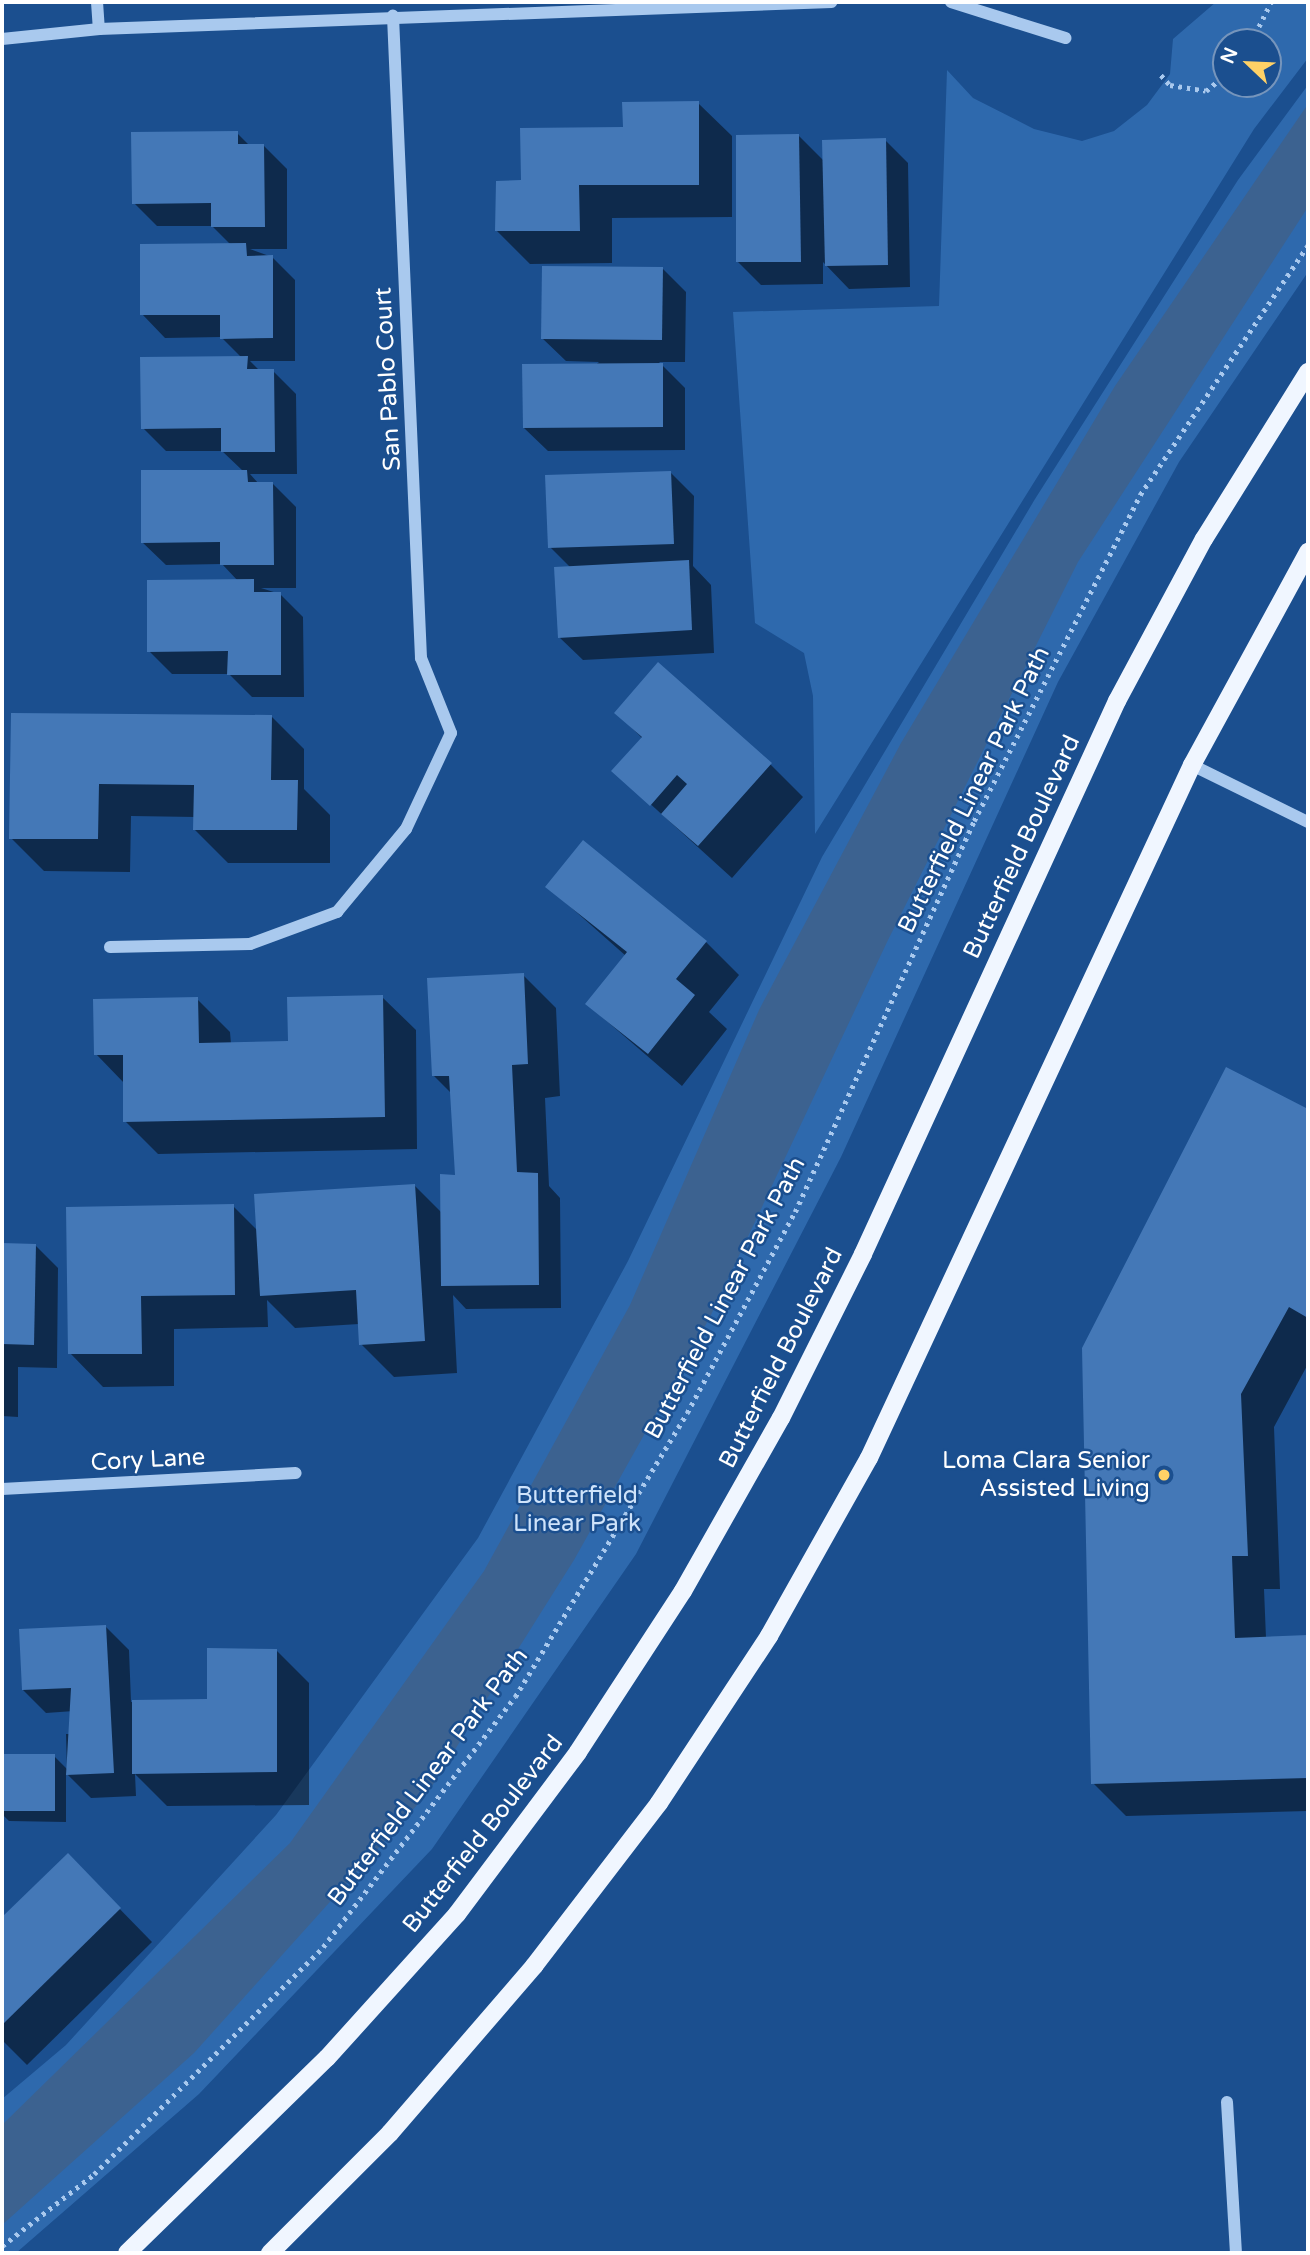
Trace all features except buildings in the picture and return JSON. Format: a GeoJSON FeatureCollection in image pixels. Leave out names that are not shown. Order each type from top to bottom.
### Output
{"type":"FeatureCollection","features":[{"type":"Feature","properties":{"kind":"main road","name":"Butterfield Boulevard"},"geometry":{"type":"LineString","coordinates":[[127,2253],[252,2135],[457,1914],[578,1752],[683,1591],[781,1419],[863,1254],[1117,701],[1204,539],[1308,372]]}},
{"type":"Feature","properties":{"kind":"main road"},"geometry":{"type":"LineString","coordinates":[[270,2253],[390,2133],[534,1966],[659,1803],[769,1636],[869,1458],[959,1274],[1192,765],[1308,552]]}},
{"type":"Feature","properties":{"kind":"street"},"geometry":{"type":"LineString","coordinates":[[97,2],[99,29]]}},
{"type":"Feature","properties":{"kind":"street"},"geometry":{"type":"LineString","coordinates":[[2,39],[99,29],[393,16],[832,2]]}},
{"type":"Feature","properties":{"kind":"street"},"geometry":{"type":"LineString","coordinates":[[951,2],[1065,38]]}},
{"type":"Feature","properties":{"kind":"street","name":"San Pablo Court"},"geometry":{"type":"LineString","coordinates":[[110,947],[250,944],[337,912],[406,829],[451,733],[421,658],[393,16]]}},
{"type":"Feature","properties":{"kind":"street"},"geometry":{"type":"LineString","coordinates":[[1192,765],[1308,822]]}},
{"type":"Feature","properties":{"kind":"street","name":"Cory Lane"},"geometry":{"type":"LineString","coordinates":[[2,1489],[296,1473]]}},
{"type":"Feature","properties":{"kind":"street"},"geometry":{"type":"LineString","coordinates":[[1227,2102],[1236,2253]]}},
{"type":"Feature","properties":{"kind":"path"},"geometry":{"type":"LineString","coordinates":[[1258,28],[1270,2]]}},
{"type":"Feature","properties":{"kind":"path"},"geometry":{"type":"LineString","coordinates":[[1161,75],[1170,85],[1206,91],[1212,86]]}},
{"type":"Feature","properties":{"kind":"path","name":"Butterfield Linear Park Path"},"geometry":{"type":"LineString","coordinates":[[2,2246],[94,2174],[323,1947],[515,1697],[687,1413],[795,1212],[974,821],[1140,495],[1308,245]]}},
{"type":"Feature","properties":{"kind":"green space"},"geometry":{"type":"Polygon","coordinates":[[[1216,2],[1308,2],[1308,58],[1282,92],[1282,28],[1212,28],[1212,98],[1278,98],[1254,129],[815,834],[813,696],[804,653],[755,623],[733,312],[939,306],[947,70],[973,98],[1034,129],[1082,141],[1114,131],[1147,105],[1170,74],[1173,39],[1216,2]]]}},
{"type":"Feature","properties":{"kind":"green space","name":"Butterfield Linear Park"},"geometry":{"type":"Polygon","coordinates":[[[1308,85],[1308,272],[1179,462],[1058,682],[841,1157],[636,1554],[432,1849],[199,2094],[16,2253],[2,2253],[2,2099],[66,2045],[276,1815],[478,1538],[628,1261],[822,857],[1035,499],[1238,180],[1308,85]]]}},
{"type":"Feature","properties":{"kind":"shaded area"},"geometry":{"type":"Polygon","coordinates":[[[1308,104],[1308,207],[1078,562],[888,940],[710,1317],[574,1560],[427,1794],[194,2053],[2,2225],[2,2125],[290,1843],[484,1571],[630,1305],[759,1010],[901,743],[1115,386],[1308,104]]]}},
{"type":"Feature","properties":{"kind":"place","name":"Loma Clara Senior Assisted Living"},"geometry":{"type":"Point","coordinates":[1164,1475]}}]}
